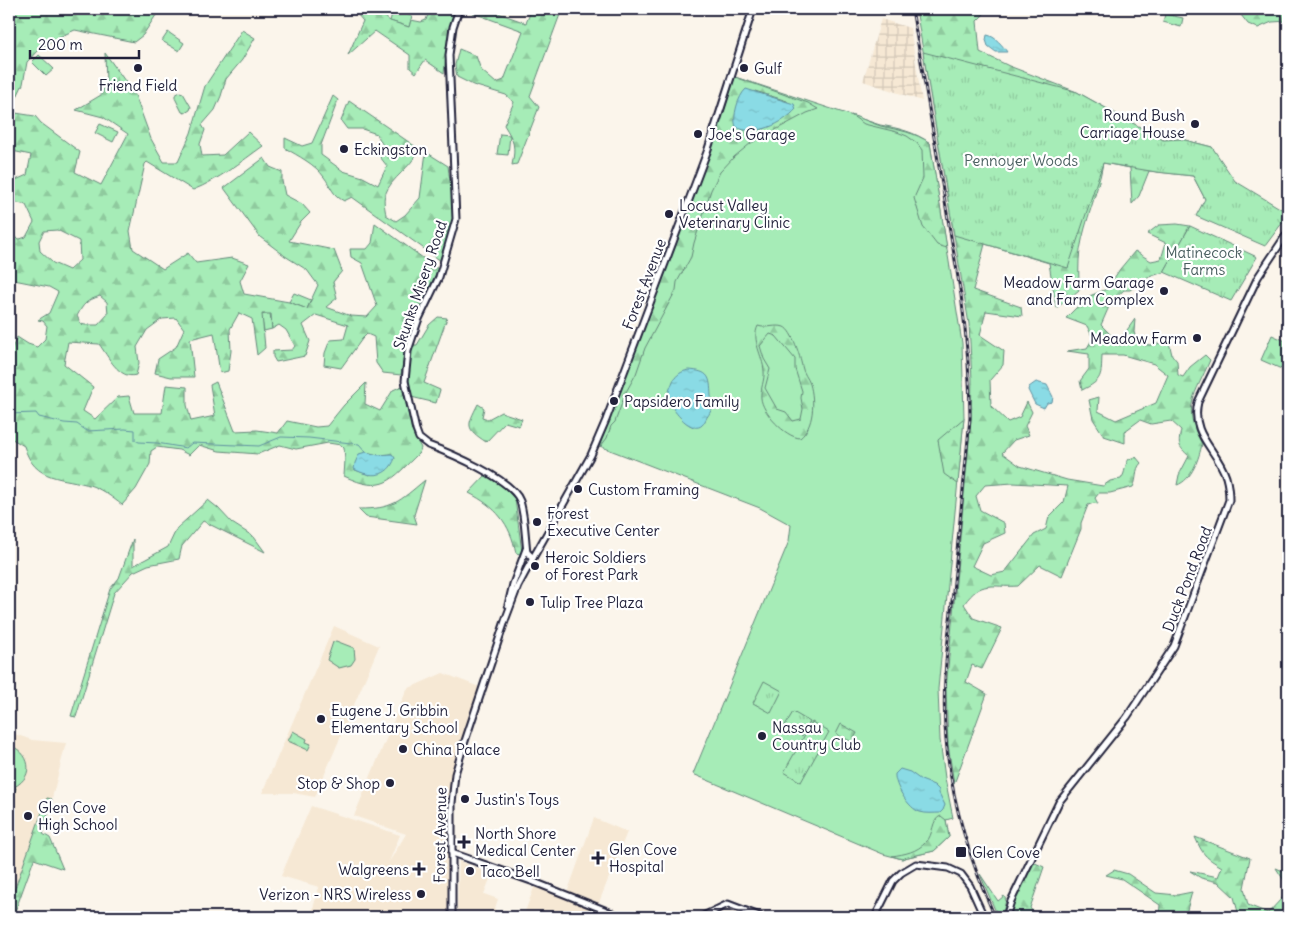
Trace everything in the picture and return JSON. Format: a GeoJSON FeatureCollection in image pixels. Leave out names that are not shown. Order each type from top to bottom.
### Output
{"type":"FeatureCollection","features":[{"type":"Feature","properties":{"kind":"main road","name":"Skunks Misery Road"},"geometry":{"type":"LineString","coordinates":[[459,9],[452,32],[450,55],[456,219],[439,277],[412,335],[405,381],[419,438],[428,445],[492,475],[507,486],[520,500],[526,548]]}},
{"type":"Feature","properties":{"kind":"main road","name":"Forest Avenue"},"geometry":{"type":"LineString","coordinates":[[452,917],[452,798],[455,774],[466,738],[518,586],[590,455],[606,420],[707,152],[753,9]]}},
{"type":"Feature","properties":{"kind":"main road","name":"Duck Pond Road"},"geometry":{"type":"LineString","coordinates":[[1006,917],[1011,901],[1059,802],[1127,717],[1168,656],[1179,635],[1229,500],[1226,477],[1198,426],[1196,416],[1198,402],[1258,277],[1288,232]]}},
{"type":"Feature","properties":{"kind":"main road"},"geometry":{"type":"LineString","coordinates":[[526,548],[528,554],[533,558]]}},
{"type":"Feature","properties":{"kind":"main road"},"geometry":{"type":"LineString","coordinates":[[506,618],[513,584],[526,548]]}},
{"type":"Feature","properties":{"kind":"main road"},"geometry":{"type":"LineString","coordinates":[[452,853],[534,882],[622,917]]}},
{"type":"Feature","properties":{"kind":"main road"},"geometry":{"type":"LineString","coordinates":[[875,917],[893,881],[901,873],[916,864],[948,868],[961,874],[970,886],[984,917]]}},
{"type":"Feature","properties":{"kind":"main road"},"geometry":{"type":"LineString","coordinates":[[701,917],[728,904],[762,917]]}},
{"type":"Feature","properties":{"kind":"shaded area"},"geometry":{"type":"Polygon","coordinates":[[[881,19],[910,28],[922,101],[863,81],[881,19]]]}},
{"type":"Feature","properties":{"kind":"shaded area","name":"Eugene J. Gribbin Elementary School"},"geometry":{"type":"Polygon","coordinates":[[[334,626],[379,646],[315,797],[293,793],[262,793],[334,626]]]}},
{"type":"Feature","properties":{"kind":"shaded area"},"geometry":{"type":"Polygon","coordinates":[[[443,673],[482,688],[464,744],[453,792],[452,917],[329,917],[312,912],[319,887],[281,876],[311,806],[400,835],[389,862],[406,834],[354,816],[407,689],[443,673]]]}},
{"type":"Feature","properties":{"kind":"shaded area","name":"Glen Cove High School"},"geometry":{"type":"Polygon","coordinates":[[[9,732],[32,740],[66,743],[43,834],[13,917],[9,917],[9,732]]]}},
{"type":"Feature","properties":{"kind":"shaded area","name":"Glen Cove Hospital"},"geometry":{"type":"Polygon","coordinates":[[[594,818],[627,832],[596,910],[614,917],[523,917],[535,885],[566,896],[594,818]]]}},
{"type":"Feature","properties":{"kind":"shaded area"},"geometry":{"type":"Polygon","coordinates":[[[459,861],[492,874],[484,894],[498,899],[493,914],[482,915],[482,917],[457,917],[459,861]]]}},
{"type":"Feature","properties":{"kind":"green space"},"geometry":{"type":"Polygon","coordinates":[[[9,9],[160,9],[143,35],[134,42],[75,30],[52,40],[37,51],[27,62],[23,84],[15,101],[9,103],[9,9]]]}},
{"type":"Feature","properties":{"kind":"green space"},"geometry":{"type":"Polygon","coordinates":[[[346,9],[401,9],[404,13],[393,10],[381,14],[390,21],[409,27],[411,20],[421,22],[426,20],[430,9],[455,9],[449,30],[444,73],[425,60],[416,73],[410,68],[410,55],[375,31],[348,55],[363,21],[357,14],[346,9]]]}},
{"type":"Feature","properties":{"kind":"green space"},"geometry":{"type":"Polygon","coordinates":[[[462,9],[487,9],[526,23],[532,9],[562,9],[530,96],[539,107],[517,164],[512,165],[513,144],[504,125],[514,102],[506,95],[473,85],[457,77],[455,65],[459,49],[476,56],[481,70],[496,83],[504,80],[523,31],[462,9]]]}},
{"type":"Feature","properties":{"kind":"green space"},"geometry":{"type":"Polygon","coordinates":[[[916,9],[989,9],[977,21],[980,52],[1009,66],[1077,92],[1163,140],[1181,139],[1212,147],[1220,161],[1205,199],[1193,176],[1149,171],[1139,196],[1132,204],[1130,168],[1103,163],[1080,250],[1079,290],[1056,308],[1049,263],[985,244],[973,290],[1021,307],[1022,316],[986,311],[980,335],[1004,351],[1003,365],[990,380],[991,406],[1008,422],[1020,417],[1027,402],[1032,412],[1025,426],[1029,435],[1014,440],[1002,453],[1020,466],[1067,480],[1103,486],[1110,481],[1121,479],[1129,459],[1136,457],[1141,463],[1133,487],[1110,493],[1099,493],[1095,498],[1098,504],[1088,505],[1081,523],[1081,529],[1062,576],[1040,565],[1018,586],[988,586],[982,588],[970,596],[964,604],[973,618],[1002,628],[982,669],[972,665],[966,682],[987,694],[954,784],[948,745],[946,689],[971,419],[972,380],[969,324],[916,9]],[[1013,483],[985,485],[976,496],[980,510],[1004,523],[1005,533],[983,543],[972,566],[991,575],[1005,572],[1034,535],[1046,529],[1049,517],[1064,502],[1068,486],[1013,483]]]}},
{"type":"Feature","properties":{"kind":"green space"},"geometry":{"type":"Polygon","coordinates":[[[1244,9],[1288,9],[1288,21],[1272,22],[1258,28],[1248,24],[1241,15],[1244,9]]]}},
{"type":"Feature","properties":{"kind":"green space"},"geometry":{"type":"Polygon","coordinates":[[[393,10],[412,16],[409,27],[390,21],[393,10]]]}},
{"type":"Feature","properties":{"kind":"green space"},"geometry":{"type":"Polygon","coordinates":[[[1165,14],[1183,18],[1181,27],[1163,22],[1165,14]]]}},
{"type":"Feature","properties":{"kind":"green space"},"geometry":{"type":"Polygon","coordinates":[[[242,30],[255,38],[242,60],[226,79],[215,110],[202,125],[205,130],[200,144],[202,156],[223,155],[248,132],[263,146],[220,176],[193,190],[147,162],[130,231],[133,249],[163,269],[188,253],[196,263],[232,258],[249,264],[240,281],[244,294],[289,302],[307,309],[318,285],[307,270],[260,237],[224,188],[264,158],[270,167],[282,172],[285,195],[302,204],[310,213],[301,222],[289,241],[334,250],[342,271],[333,282],[337,298],[326,307],[351,316],[367,317],[377,306],[362,263],[351,257],[350,249],[367,249],[372,243],[375,223],[438,269],[407,337],[401,375],[383,373],[376,363],[374,337],[367,334],[341,368],[324,365],[325,353],[330,340],[344,339],[348,325],[316,315],[303,325],[310,341],[305,356],[276,362],[273,357],[273,351],[292,350],[295,346],[286,330],[279,325],[272,329],[271,314],[262,314],[265,348],[257,355],[252,319],[239,313],[230,329],[231,351],[228,371],[220,373],[214,333],[190,339],[194,377],[171,377],[155,373],[158,359],[176,347],[184,329],[176,318],[162,319],[147,330],[137,347],[139,363],[136,375],[130,376],[119,371],[99,344],[68,342],[64,364],[93,387],[83,411],[95,419],[118,397],[129,396],[134,413],[162,413],[166,385],[187,387],[187,405],[191,421],[215,416],[210,385],[216,382],[235,431],[257,430],[278,433],[287,421],[316,427],[327,426],[344,405],[366,383],[365,404],[380,411],[393,390],[402,386],[412,431],[421,448],[419,453],[401,471],[386,482],[369,484],[344,476],[344,448],[341,445],[328,443],[296,449],[280,445],[258,454],[219,451],[199,445],[189,455],[179,450],[157,447],[151,451],[150,464],[136,489],[122,505],[92,486],[60,479],[42,472],[29,458],[24,446],[9,437],[9,355],[17,337],[37,347],[45,339],[47,326],[43,321],[38,320],[49,313],[58,292],[49,287],[9,279],[9,236],[20,239],[26,237],[34,222],[26,205],[9,202],[9,183],[27,175],[31,155],[9,152],[9,112],[35,116],[41,123],[80,152],[75,172],[101,185],[128,134],[103,117],[76,110],[101,95],[106,83],[105,53],[135,95],[151,139],[164,162],[178,162],[191,133],[205,86],[242,30]],[[57,230],[44,231],[39,241],[40,251],[53,263],[69,270],[80,260],[79,241],[57,230]],[[100,296],[88,301],[77,316],[81,324],[98,325],[108,314],[107,302],[100,296]],[[366,452],[355,470],[370,475],[392,454],[378,455],[366,452]]]}},
{"type":"Feature","properties":{"kind":"green space"},"geometry":{"type":"Polygon","coordinates":[[[168,32],[184,43],[179,51],[162,41],[168,32]]]}},
{"type":"Feature","properties":{"kind":"green space","name":"Pennoyer Woods"},"geometry":{"type":"Polygon","coordinates":[[[923,52],[1077,92],[1163,140],[1181,139],[1212,147],[1235,181],[1288,213],[1288,215],[1265,246],[1196,216],[1205,199],[1193,176],[1103,163],[1068,268],[954,235],[923,52]]]}},
{"type":"Feature","properties":{"kind":"green space"},"geometry":{"type":"Polygon","coordinates":[[[39,55],[54,69],[46,76],[32,62],[39,55]]]}},
{"type":"Feature","properties":{"kind":"green space","name":"Nassau Country Club"},"geometry":{"type":"Polygon","coordinates":[[[735,77],[880,125],[906,131],[930,143],[962,343],[964,418],[938,689],[940,740],[953,818],[946,820],[949,837],[934,851],[902,859],[883,854],[693,774],[789,541],[791,525],[760,508],[597,445],[710,154],[735,77]]]}},
{"type":"Feature","properties":{"kind":"green space"},"geometry":{"type":"Polygon","coordinates":[[[735,77],[808,103],[818,109],[751,143],[720,172],[711,190],[691,257],[677,282],[676,290],[645,348],[636,374],[626,392],[607,438],[601,446],[597,445],[710,154],[735,77]],[[755,91],[743,130],[764,129],[792,113],[787,101],[755,91]]]}},
{"type":"Feature","properties":{"kind":"green space"},"geometry":{"type":"Polygon","coordinates":[[[180,92],[183,93],[191,107],[185,113],[182,112],[175,98],[175,95],[180,92]]]}},
{"type":"Feature","properties":{"kind":"green space"},"geometry":{"type":"Polygon","coordinates":[[[333,96],[338,100],[321,145],[321,155],[343,171],[363,177],[378,185],[387,166],[380,157],[385,150],[377,134],[362,129],[347,129],[341,121],[349,101],[419,149],[411,162],[392,183],[385,195],[386,215],[396,221],[405,215],[420,198],[426,152],[448,166],[453,218],[450,235],[441,261],[352,197],[344,201],[340,199],[316,168],[285,148],[285,138],[302,146],[312,143],[333,96]]]}},
{"type":"Feature","properties":{"kind":"green space"},"geometry":{"type":"Polygon","coordinates":[[[851,115],[881,126],[912,134],[930,143],[947,248],[937,245],[923,227],[914,198],[923,178],[922,150],[917,143],[897,132],[864,124],[851,115]]]}},
{"type":"Feature","properties":{"kind":"green space"},"geometry":{"type":"Polygon","coordinates":[[[100,124],[118,132],[113,142],[95,133],[100,124]]]}},
{"type":"Feature","properties":{"kind":"green space"},"geometry":{"type":"Polygon","coordinates":[[[500,134],[510,135],[508,155],[497,154],[500,134]]]}},
{"type":"Feature","properties":{"kind":"green space"},"geometry":{"type":"Polygon","coordinates":[[[1177,224],[1190,226],[1164,272],[1149,277],[1130,290],[1124,290],[1111,302],[1101,325],[1112,336],[1122,337],[1135,319],[1134,332],[1136,339],[1149,345],[1169,342],[1172,355],[1177,361],[1178,375],[1183,377],[1190,367],[1205,355],[1210,360],[1195,392],[1191,410],[1192,420],[1202,444],[1201,450],[1191,474],[1177,485],[1179,475],[1189,456],[1180,445],[1181,430],[1171,421],[1151,424],[1140,420],[1125,431],[1125,443],[1104,436],[1093,419],[1089,400],[1099,397],[1098,411],[1116,420],[1156,403],[1168,375],[1154,364],[1123,355],[1102,355],[1100,377],[1082,390],[1080,381],[1089,369],[1089,354],[1067,351],[1087,348],[1093,338],[1087,326],[1066,318],[1087,297],[1107,289],[1135,251],[1151,261],[1161,259],[1166,243],[1147,234],[1159,225],[1177,224]]]}},
{"type":"Feature","properties":{"kind":"green space","name":"Matinecock Farms"},"geometry":{"type":"Polygon","coordinates":[[[1190,226],[1257,257],[1231,301],[1164,272],[1190,226]]]}},
{"type":"Feature","properties":{"kind":"green space"},"geometry":{"type":"Polygon","coordinates":[[[294,293],[311,300],[307,309],[289,302],[294,293]]]}},
{"type":"Feature","properties":{"kind":"green space"},"geometry":{"type":"Polygon","coordinates":[[[270,313],[272,329],[264,331],[261,315],[270,313]]]}},
{"type":"Feature","properties":{"kind":"green space"},"geometry":{"type":"Polygon","coordinates":[[[438,317],[447,318],[424,383],[440,390],[436,403],[411,397],[407,367],[411,345],[417,345],[429,325],[438,317]]]}},
{"type":"Feature","properties":{"kind":"green space"},"geometry":{"type":"Polygon","coordinates":[[[758,326],[784,327],[796,345],[813,398],[811,421],[800,438],[794,437],[781,429],[762,404],[761,395],[764,371],[756,331],[758,326]],[[770,334],[760,346],[764,359],[770,369],[765,388],[777,409],[786,412],[793,421],[801,419],[803,409],[802,391],[795,369],[795,359],[776,336],[770,334]]]}},
{"type":"Feature","properties":{"kind":"green space"},"geometry":{"type":"Polygon","coordinates":[[[1272,335],[1288,342],[1288,364],[1286,371],[1261,360],[1272,335]]]}},
{"type":"Feature","properties":{"kind":"green space"},"geometry":{"type":"Polygon","coordinates":[[[478,404],[484,408],[482,417],[488,419],[501,412],[522,419],[519,426],[505,422],[486,442],[471,430],[470,426],[478,404]]]}},
{"type":"Feature","properties":{"kind":"green space"},"geometry":{"type":"Polygon","coordinates":[[[964,418],[958,484],[944,474],[938,440],[964,418]]]}},
{"type":"Feature","properties":{"kind":"green space"},"geometry":{"type":"Polygon","coordinates":[[[486,475],[503,487],[515,499],[522,552],[520,554],[516,553],[510,533],[500,517],[487,504],[469,493],[486,475]]]}},
{"type":"Feature","properties":{"kind":"green space"},"geometry":{"type":"Polygon","coordinates":[[[425,480],[414,515],[417,524],[366,517],[358,509],[380,508],[395,503],[425,480]]]}},
{"type":"Feature","properties":{"kind":"green space"},"geometry":{"type":"Polygon","coordinates":[[[208,500],[232,523],[254,537],[265,552],[203,521],[182,546],[179,559],[148,565],[133,572],[114,593],[76,717],[71,716],[110,589],[119,578],[133,539],[133,566],[168,547],[177,528],[208,500]]]}},
{"type":"Feature","properties":{"kind":"green space"},"geometry":{"type":"Polygon","coordinates":[[[336,641],[354,648],[355,659],[351,665],[339,668],[327,660],[333,642],[336,641]]]}},
{"type":"Feature","properties":{"kind":"green space"},"geometry":{"type":"Polygon","coordinates":[[[764,681],[782,691],[771,713],[753,703],[764,681]]]}},
{"type":"Feature","properties":{"kind":"green space"},"geometry":{"type":"Polygon","coordinates":[[[793,712],[810,722],[802,736],[784,727],[793,712]]]}},
{"type":"Feature","properties":{"kind":"green space"},"geometry":{"type":"Polygon","coordinates":[[[812,722],[829,732],[801,782],[784,772],[812,722]]]}},
{"type":"Feature","properties":{"kind":"green space"},"geometry":{"type":"Polygon","coordinates":[[[841,724],[857,733],[852,742],[836,734],[841,724]]]}},
{"type":"Feature","properties":{"kind":"green space"},"geometry":{"type":"Polygon","coordinates":[[[293,731],[307,739],[306,742],[311,744],[308,750],[288,741],[293,731]]]}},
{"type":"Feature","properties":{"kind":"green space"},"geometry":{"type":"Polygon","coordinates":[[[9,745],[22,753],[28,764],[28,771],[21,782],[14,787],[16,788],[14,793],[9,791],[9,745]]]}},
{"type":"Feature","properties":{"kind":"green space"},"geometry":{"type":"Polygon","coordinates":[[[47,798],[52,799],[43,834],[50,838],[63,869],[34,859],[13,917],[9,917],[9,905],[47,798]]]}},
{"type":"Feature","properties":{"kind":"green space"},"geometry":{"type":"Polygon","coordinates":[[[941,816],[946,820],[949,837],[934,851],[902,859],[892,856],[919,848],[929,839],[936,820],[941,816]]]}},
{"type":"Feature","properties":{"kind":"green space"},"geometry":{"type":"Polygon","coordinates":[[[1195,837],[1250,858],[1244,888],[1248,905],[1268,913],[1283,897],[1287,885],[1276,868],[1288,873],[1288,904],[1283,917],[1239,916],[1234,897],[1218,882],[1201,878],[1190,871],[1218,877],[1222,867],[1205,855],[1195,837]]]}},
{"type":"Feature","properties":{"kind":"green space"},"geometry":{"type":"Polygon","coordinates":[[[1033,862],[1044,867],[1030,908],[1033,912],[1043,917],[1009,917],[1013,903],[1033,862]]]}},
{"type":"Feature","properties":{"kind":"green space"},"geometry":{"type":"Polygon","coordinates":[[[1114,870],[1128,874],[1156,893],[1177,895],[1192,892],[1185,917],[1159,917],[1160,905],[1122,879],[1106,875],[1114,870]]]}},
{"type":"Feature","properties":{"kind":"green space"},"geometry":{"type":"Polygon","coordinates":[[[980,874],[998,901],[1004,896],[1006,900],[1002,917],[998,917],[980,874]]]}},
{"type":"Feature","properties":{"kind":"water"},"geometry":{"type":"Polygon","coordinates":[[[987,35],[996,39],[1007,52],[996,52],[988,46],[987,35]]]}},
{"type":"Feature","properties":{"kind":"water"},"geometry":{"type":"Polygon","coordinates":[[[746,89],[794,104],[796,109],[784,120],[760,130],[744,130],[736,127],[736,107],[740,96],[746,89]]]}},
{"type":"Feature","properties":{"kind":"water"},"geometry":{"type":"Polygon","coordinates":[[[688,370],[705,374],[710,384],[711,409],[701,426],[696,427],[690,426],[679,416],[668,399],[673,381],[679,374],[688,370]]]}},
{"type":"Feature","properties":{"kind":"water"},"geometry":{"type":"Polygon","coordinates":[[[1036,382],[1047,385],[1053,397],[1052,402],[1047,403],[1044,408],[1035,404],[1028,390],[1036,382]]]}},
{"type":"Feature","properties":{"kind":"water"},"geometry":{"type":"Polygon","coordinates":[[[366,452],[378,455],[392,454],[395,458],[392,465],[383,473],[366,474],[354,469],[359,454],[366,452]]]}},
{"type":"Feature","properties":{"kind":"water"},"geometry":{"type":"Polygon","coordinates":[[[900,769],[910,772],[921,780],[934,785],[939,790],[945,805],[940,813],[922,813],[911,806],[903,796],[895,779],[895,774],[900,769]]]}},
{"type":"Feature","properties":{"kind":"waterway"},"geometry":{"type":"LineString","coordinates":[[9,414],[36,413],[39,417],[77,424],[87,431],[135,430],[135,440],[139,442],[186,448],[192,443],[259,446],[281,437],[309,438],[359,444],[366,452]]}},
{"type":"Feature","properties":{"kind":"railway"},"geometry":{"type":"LineString","coordinates":[[912,9],[961,295],[969,387],[970,418],[946,666],[944,702],[946,739],[952,785],[963,830],[995,917]]}},
{"type":"Feature","properties":{"kind":"place","name":"Friend Field"},"geometry":{"type":"Point","coordinates":[138,68]}},
{"type":"Feature","properties":{"kind":"place","name":"Gulf"},"geometry":{"type":"Point","coordinates":[744,68]}},
{"type":"Feature","properties":{"kind":"place","name":"Round Bush Carriage House"},"geometry":{"type":"Point","coordinates":[1195,124]}},
{"type":"Feature","properties":{"kind":"place","name":"Joe's Garage"},"geometry":{"type":"Point","coordinates":[698,134]}},
{"type":"Feature","properties":{"kind":"place","name":"Eckingston"},"geometry":{"type":"Point","coordinates":[344,149]}},
{"type":"Feature","properties":{"kind":"place","name":"Locust Valley Veterinary Clinic"},"geometry":{"type":"Point","coordinates":[669,214]}},
{"type":"Feature","properties":{"kind":"place","name":"Meadow Farm Garage and Farm Complex"},"geometry":{"type":"Point","coordinates":[1164,291]}},
{"type":"Feature","properties":{"kind":"place","name":"Meadow Farm"},"geometry":{"type":"Point","coordinates":[1197,338]}},
{"type":"Feature","properties":{"kind":"place","name":"Papsidero Family"},"geometry":{"type":"Point","coordinates":[614,401]}},
{"type":"Feature","properties":{"kind":"place","name":"Custom Framing"},"geometry":{"type":"Point","coordinates":[578,489]}},
{"type":"Feature","properties":{"kind":"place","name":"Forest Executive Center"},"geometry":{"type":"Point","coordinates":[537,522]}},
{"type":"Feature","properties":{"kind":"place","name":"Heroic Soldiers of Forest Park"},"geometry":{"type":"Point","coordinates":[535,566]}},
{"type":"Feature","properties":{"kind":"place","name":"Tulip Tree Plaza"},"geometry":{"type":"Point","coordinates":[530,602]}},
{"type":"Feature","properties":{"kind":"place","name":"Eugene J. Gribbin Elementary School"},"geometry":{"type":"Point","coordinates":[321,719]}},
{"type":"Feature","properties":{"kind":"place","name":"Nassau Country Club"},"geometry":{"type":"Point","coordinates":[762,736]}},
{"type":"Feature","properties":{"kind":"place","name":"China Palace"},"geometry":{"type":"Point","coordinates":[403,749]}},
{"type":"Feature","properties":{"kind":"place","name":"Stop & Shop"},"geometry":{"type":"Point","coordinates":[390,783]}},
{"type":"Feature","properties":{"kind":"place","name":"Justin's Toys"},"geometry":{"type":"Point","coordinates":[465,799]}},
{"type":"Feature","properties":{"kind":"place","name":"Glen Cove High School"},"geometry":{"type":"Point","coordinates":[28,816]}},
{"type":"Feature","properties":{"kind":"place","name":"North Shore Medical Center"},"geometry":{"type":"Point","coordinates":[464,842]}},
{"type":"Feature","properties":{"kind":"place","name":"Glen Cove"},"geometry":{"type":"Point","coordinates":[961,852]}},
{"type":"Feature","properties":{"kind":"place","name":"Glen Cove Hospital"},"geometry":{"type":"Point","coordinates":[598,858]}},
{"type":"Feature","properties":{"kind":"place","name":"Walgreens"},"geometry":{"type":"Point","coordinates":[419,869]}},
{"type":"Feature","properties":{"kind":"place","name":"Taco Bell"},"geometry":{"type":"Point","coordinates":[470,871]}},
{"type":"Feature","properties":{"kind":"place","name":"Verizon - NRS Wireless"},"geometry":{"type":"Point","coordinates":[421,894]}}]}
